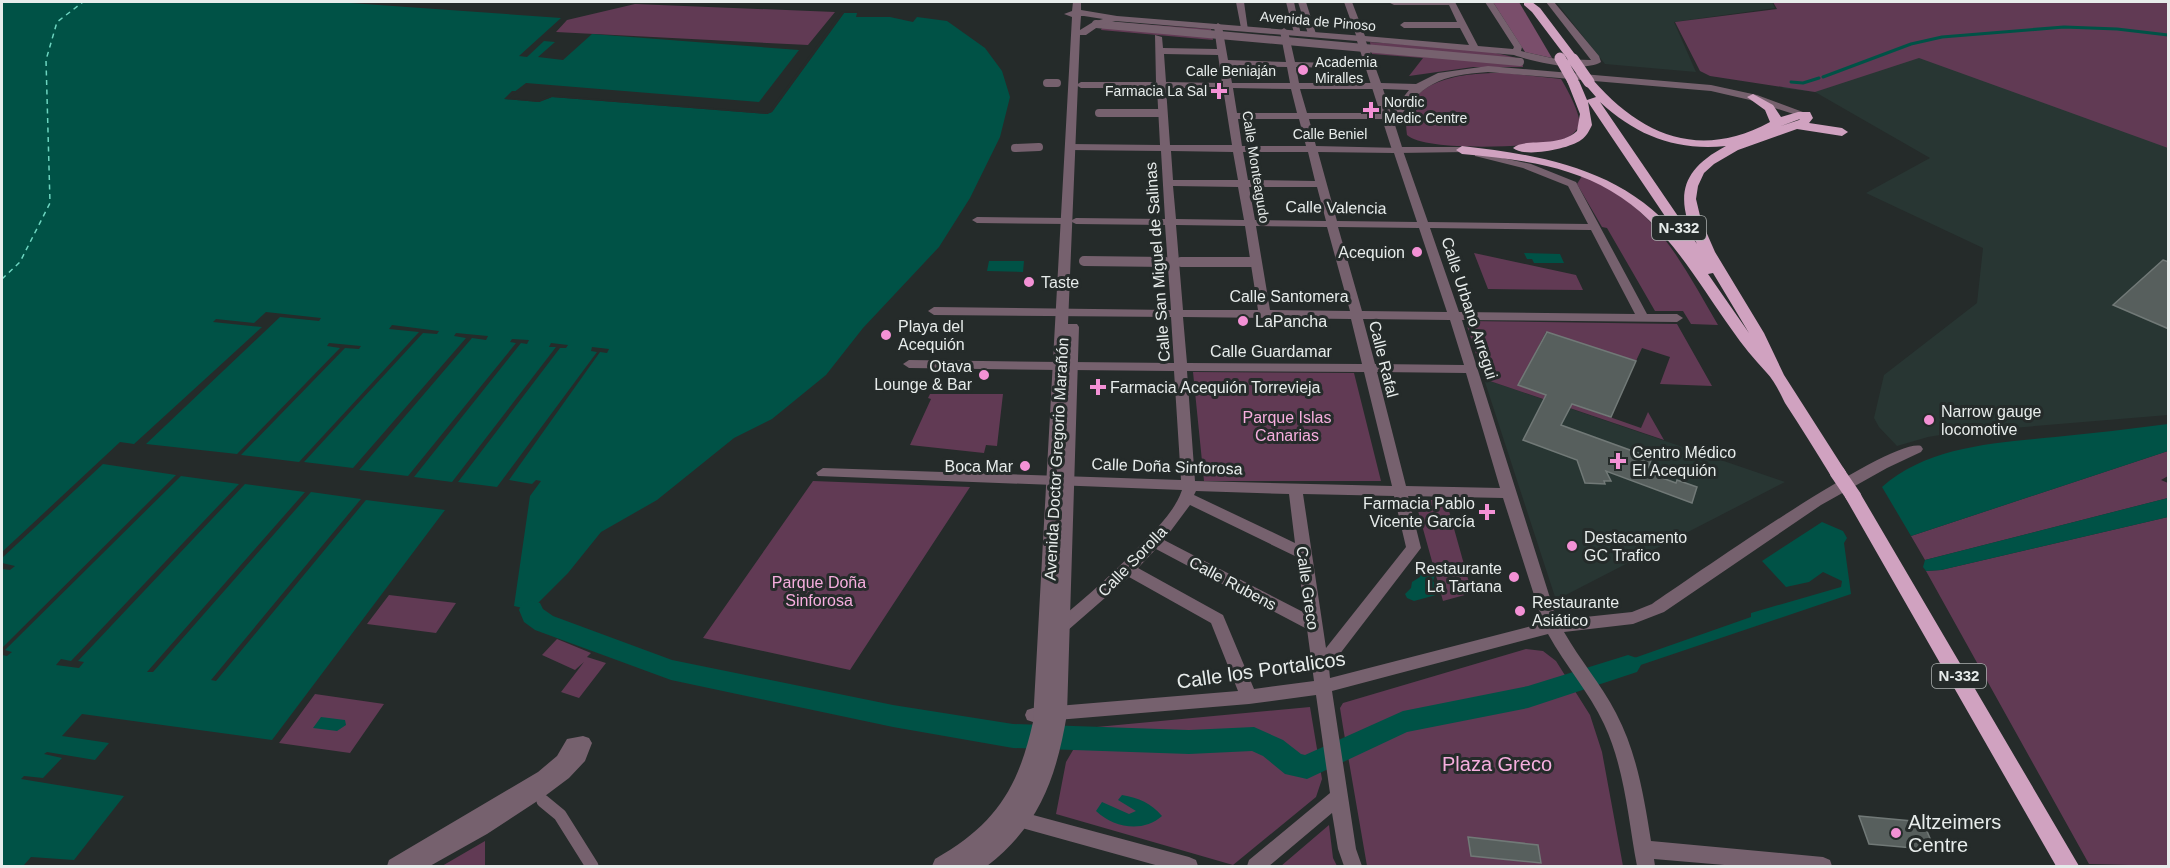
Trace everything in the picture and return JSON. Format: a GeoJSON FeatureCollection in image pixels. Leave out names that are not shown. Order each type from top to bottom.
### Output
{"type":"FeatureCollection","features":[{"type":"Feature","properties":{"kind":"highway"},"geometry":{"type":"LineString","coordinates":[[1528,2],[1581,82],[1628,122],[1645,132],[1673,140],[1700,144],[1725,144],[1747,138],[1793,116],[1806,115],[1806,121],[1745,144],[1710,162],[1694,178],[1689,196],[1692,215],[1709,253],[1768,352],[1776,375]]}},
{"type":"Feature","properties":{"kind":"highway"},"geometry":{"type":"LineString","coordinates":[[1528,2],[1536,10],[1566,59]]}},
{"type":"Feature","properties":{"kind":"highway"},"geometry":{"type":"LineString","coordinates":[[1462,150],[1545,147],[1562,144],[1579,136],[1587,122],[1581,82]]}},
{"type":"Feature","properties":{"kind":"highway","name":"N-332"},"geometry":{"type":"LineString","coordinates":[[1581,82],[1776,375],[1854,497],[2065,861]]}},
{"type":"Feature","properties":{"kind":"highway"},"geometry":{"type":"LineString","coordinates":[[1754,97],[1773,111],[1777,119],[1776,124]]}},
{"type":"Feature","properties":{"kind":"highway"},"geometry":{"type":"LineString","coordinates":[[1795,125],[1842,132]]}},
{"type":"Feature","properties":{"kind":"highway"},"geometry":{"type":"LineString","coordinates":[[1462,150],[1519,156],[1569,167],[1610,184],[1636,201],[1688,255],[1749,345],[1776,375]]}},
{"type":"Feature","properties":{"kind":"street"},"geometry":{"type":"LineString","coordinates":[[1239,2],[1245,28]]}},
{"type":"Feature","properties":{"kind":"street"},"geometry":{"type":"LineString","coordinates":[[1290,2],[1298,33]]}},
{"type":"Feature","properties":{"kind":"street"},"geometry":{"type":"LineString","coordinates":[[1302,2],[1312,34]]}},
{"type":"Feature","properties":{"kind":"street","name":"Calle Urbano Arregui"},"geometry":{"type":"LineString","coordinates":[[1348,2],[1454,314],[1551,627],[1612,721],[1623,753],[1645,858]]}},
{"type":"Feature","properties":{"kind":"street"},"geometry":{"type":"LineString","coordinates":[[1398,12],[1451,2],[1475,48]]}},
{"type":"Feature","properties":{"kind":"street"},"geometry":{"type":"LineString","coordinates":[[1489,2],[1518,47],[1516,52]]}},
{"type":"Feature","properties":{"kind":"street","name":"Avenida de Pinoso"},"geometry":{"type":"LineString","coordinates":[[1083,16],[1219,31],[1245,28],[1285,36],[1298,33],[1312,34],[1362,43],[1411,43],[1475,48],[1516,52],[1546,59],[1596,62],[1596,58],[1550,2]]}},
{"type":"Feature","properties":{"kind":"street"},"geometry":{"type":"LineString","coordinates":[[1398,12],[1463,25]]}},
{"type":"Feature","properties":{"kind":"street"},"geometry":{"type":"LineString","coordinates":[[1398,12],[1411,43]]}},
{"type":"Feature","properties":{"kind":"street"},"geometry":{"type":"LineString","coordinates":[[1083,16],[1219,31],[1362,43],[1520,62]]}},
{"type":"Feature","properties":{"kind":"street","name":"Avenida Doctor Gregorio Marañón"},"geometry":{"type":"LineString","coordinates":[[1075,147],[1081,85],[1083,16]]}},
{"type":"Feature","properties":{"kind":"street","name":"Avenida Doctor Gregorio Marañón"},"geometry":{"type":"LineString","coordinates":[[1046,718],[1083,16]]}},
{"type":"Feature","properties":{"kind":"street","name":"Calle Monteagudo"},"geometry":{"type":"LineString","coordinates":[[1219,31],[1264,313]]}},
{"type":"Feature","properties":{"kind":"street","name":"Calle Rafal"},"geometry":{"type":"LineString","coordinates":[[1285,36],[1295,86],[1356,314],[1414,548],[1320,667]]}},
{"type":"Feature","properties":{"kind":"street","name":"Calle San Miguel de Salinas"},"geometry":{"type":"LineString","coordinates":[[1158,37],[1188,491]]}},
{"type":"Feature","properties":{"kind":"street"},"geometry":{"type":"LineString","coordinates":[[1159,51],[1290,64],[1370,66]]}},
{"type":"Feature","properties":{"kind":"street"},"geometry":{"type":"LineString","coordinates":[[1233,116],[1389,120],[1417,87],[1445,74],[1488,69],[1696,86],[1754,97],[1806,115]]}},
{"type":"Feature","properties":{"kind":"street"},"geometry":{"type":"LineString","coordinates":[[1047,83],[1057,84]]}},
{"type":"Feature","properties":{"kind":"street","name":"Calle Beniaján"},"geometry":{"type":"LineString","coordinates":[[1081,85],[1417,87]]}},
{"type":"Feature","properties":{"kind":"street"},"geometry":{"type":"LineString","coordinates":[[1400,107],[1394,136],[1411,145],[1432,150]]}},
{"type":"Feature","properties":{"kind":"street"},"geometry":{"type":"LineString","coordinates":[[1096,113],[1163,114]]}},
{"type":"Feature","properties":{"kind":"street"},"geometry":{"type":"LineString","coordinates":[[1015,148],[1039,147]]}},
{"type":"Feature","properties":{"kind":"street","name":"Calle Beniel"},"geometry":{"type":"LineString","coordinates":[[1075,147],[1462,150],[1519,164],[1572,183],[1595,227]]}},
{"type":"Feature","properties":{"kind":"street"},"geometry":{"type":"LineString","coordinates":[[1168,183],[1321,184]]}},
{"type":"Feature","properties":{"kind":"street","name":"Calle Valencia"},"geometry":{"type":"LineString","coordinates":[[976,220],[1595,227]]}},
{"type":"Feature","properties":{"kind":"street"},"geometry":{"type":"LineString","coordinates":[[1595,227],[1643,317]]}},
{"type":"Feature","properties":{"kind":"street"},"geometry":{"type":"LineString","coordinates":[[1084,261],[1166,261]]}},
{"type":"Feature","properties":{"kind":"street"},"geometry":{"type":"LineString","coordinates":[[1181,262],[1256,262]]}},
{"type":"Feature","properties":{"kind":"street","name":"Calle Santomera"},"geometry":{"type":"LineString","coordinates":[[934,310],[1677,318]]}},
{"type":"Feature","properties":{"kind":"street","name":"Calle Guardamar"},"geometry":{"type":"LineString","coordinates":[[909,364],[1471,369]]}},
{"type":"Feature","properties":{"kind":"street","name":"Calle los Portalicos"},"geometry":{"type":"LineString","coordinates":[[1046,718],[1323,687],[1551,627],[1620,621],[1646,614],[1832,493],[1885,462],[1916,449]]}},
{"type":"Feature","properties":{"kind":"street","name":"Calle Doña Sinforosa"},"geometry":{"type":"LineString","coordinates":[[823,474],[1060,481],[1188,491],[1295,489],[1510,493]]}},
{"type":"Feature","properties":{"kind":"street","name":"Avenida Doctor Gregorio Marañón"},"geometry":{"type":"LineString","coordinates":[[1025,821],[1034,811],[1038,793],[1038,772],[1061,627],[1060,481]]}},
{"type":"Feature","properties":{"kind":"street","name":"Calle Greco"},"geometry":{"type":"LineString","coordinates":[[1295,489],[1323,687]]}},
{"type":"Feature","properties":{"kind":"street"},"geometry":{"type":"LineString","coordinates":[[1188,491],[1304,554]]}},
{"type":"Feature","properties":{"kind":"street","name":"Calle Sorolla"},"geometry":{"type":"LineString","coordinates":[[1061,627],[1127,569],[1183,507],[1188,491]]}},
{"type":"Feature","properties":{"kind":"street","name":"Calle Rubens"},"geometry":{"type":"LineString","coordinates":[[1153,541],[1313,625]]}},
{"type":"Feature","properties":{"kind":"street"},"geometry":{"type":"LineString","coordinates":[[1127,569],[1217,619],[1249,697]]}},
{"type":"Feature","properties":{"kind":"street"},"geometry":{"type":"LineString","coordinates":[[1323,687],[1347,849],[1353,867]]}},
{"type":"Feature","properties":{"kind":"street"},"geometry":{"type":"LineString","coordinates":[[396,867],[534,785],[557,766],[573,744],[583,743],[583,751],[577,760],[548,786],[412,867]]}},
{"type":"Feature","properties":{"kind":"street","name":"Avenida Doctor Gregorio Marañón"},"geometry":{"type":"LineString","coordinates":[[942,867],[971,849],[990,833],[1038,772]]}},
{"type":"Feature","properties":{"kind":"street"},"geometry":{"type":"LineString","coordinates":[[1256,867],[1338,793]]}},
{"type":"Feature","properties":{"kind":"street"},"geometry":{"type":"LineString","coordinates":[[543,801],[562,816],[580,852],[592,867]]}},
{"type":"Feature","properties":{"kind":"street"},"geometry":{"type":"LineString","coordinates":[[971,867],[1025,821]]}},
{"type":"Feature","properties":{"kind":"street"},"geometry":{"type":"LineString","coordinates":[[986,867],[1025,821]]}},
{"type":"Feature","properties":{"kind":"street"},"geometry":{"type":"LineString","coordinates":[[1025,821],[1189,867]]}},
{"type":"Feature","properties":{"kind":"street"},"geometry":{"type":"LineString","coordinates":[[1645,858],[1823,867]]}},
{"type":"Feature","properties":{"kind":"shaded area"},"geometry":{"type":"Polygon","coordinates":[[[2,2],[336,2],[561,18],[519,56],[527,57],[544,41],[555,42],[538,57],[563,60],[592,34],[799,50],[759,102],[526,83],[505,99],[539,102],[552,97],[767,114],[772,112],[844,13],[857,13],[856,17],[890,17],[913,22],[917,17],[947,21],[985,48],[1002,71],[1010,97],[1000,137],[970,198],[939,247],[863,328],[826,375],[772,419],[734,438],[657,500],[601,532],[568,573],[531,610],[514,606],[530,496],[541,481],[536,480],[532,484],[509,480],[600,352],[607,353],[609,349],[592,347],[591,351],[597,352],[497,487],[458,482],[560,348],[566,348],[568,345],[551,343],[549,347],[556,347],[452,482],[414,477],[521,343],[527,344],[529,340],[512,339],[510,342],[516,343],[408,476],[359,470],[472,338],[486,340],[488,336],[456,333],[454,336],[466,338],[353,468],[304,462],[423,333],[437,334],[439,331],[392,325],[389,329],[419,332],[299,462],[241,455],[345,348],[359,349],[361,346],[329,343],[327,346],[340,348],[237,454],[146,444],[280,317],[319,321],[321,318],[266,312],[254,323],[216,319],[213,322],[262,327],[134,444],[120,442],[2,552],[2,2]]]}},
{"type":"Feature","properties":{"kind":"shaded area"},"geometry":{"type":"Polygon","coordinates":[[[1493,2],[1519,2],[1552,58],[1525,52],[1493,2]]]}},
{"type":"Feature","properties":{"kind":"shaded area"},"geometry":{"type":"Polygon","coordinates":[[[1556,2],[1772,2],[1775,8],[1674,22],[1696,72],[1605,64],[1556,2]]]}},
{"type":"Feature","properties":{"kind":"shaded area"},"geometry":{"type":"Polygon","coordinates":[[[2168,34],[2168,415],[1952,433],[1897,446],[1879,427],[1874,418],[1884,375],[1977,303],[1983,248],[1866,193],[1930,158],[1815,92],[1781,88],[1888,51],[2168,34]]]}},
{"type":"Feature","properties":{"kind":"shaded area"},"geometry":{"type":"Polygon","coordinates":[[[1524,253],[1560,254],[1564,263],[1534,263],[1532,259],[1527,259],[1524,253]]]}},
{"type":"Feature","properties":{"kind":"shaded area"},"geometry":{"type":"Polygon","coordinates":[[[989,261],[1024,261],[1023,272],[987,271],[989,261]]]}},
{"type":"Feature","properties":{"kind":"shaded area","name":"Centro Médico El Acequión"},"geometry":{"type":"Polygon","coordinates":[[[1484,379],[1785,482],[1556,600],[1484,379]]]}},
{"type":"Feature","properties":{"kind":"shaded area"},"geometry":{"type":"Polygon","coordinates":[[[2168,424],[2168,451],[1911,536],[1882,487],[1900,473],[1920,463],[1964,449],[2168,424]]]}},
{"type":"Feature","properties":{"kind":"shaded area"},"geometry":{"type":"Polygon","coordinates":[[[103,464],[176,475],[2,648],[2,569],[10,570],[15,566],[2,563],[2,558],[103,464]]]}},
{"type":"Feature","properties":{"kind":"shaded area"},"geometry":{"type":"Polygon","coordinates":[[[181,476],[239,484],[71,661],[61,659],[56,665],[79,668],[84,662],[78,661],[245,484],[305,492],[147,672],[153,672],[311,492],[361,499],[211,680],[216,681],[366,500],[445,510],[272,740],[82,714],[62,736],[109,743],[95,760],[47,752],[44,754],[62,758],[43,778],[24,776],[21,779],[124,796],[74,860],[31,857],[24,865],[35,866],[2,866],[2,655],[7,656],[12,652],[5,650],[181,476]]]}},
{"type":"Feature","properties":{"kind":"shaded area"},"geometry":{"type":"Polygon","coordinates":[[[2168,498],[2168,517],[1941,570],[1926,571],[1923,567],[1925,560],[2168,498]]]}},
{"type":"Feature","properties":{"kind":"shaded area"},"geometry":{"type":"Polygon","coordinates":[[[1822,522],[1843,531],[1847,538],[1844,543],[1851,594],[1605,677],[1600,670],[1751,617],[1751,613],[1841,587],[1842,581],[1823,572],[1809,582],[1786,587],[1762,561],[1822,522]]]}},
{"type":"Feature","properties":{"kind":"shaded area"},"geometry":{"type":"Polygon","coordinates":[[[1428,570],[1435,575],[1433,581],[1438,589],[1436,595],[1414,601],[1407,598],[1405,594],[1411,588],[1412,582],[1420,577],[1421,571],[1428,570]]]}},
{"type":"Feature","properties":{"kind":"shaded area"},"geometry":{"type":"Polygon","coordinates":[[[321,717],[345,720],[346,725],[337,731],[313,728],[321,717]]]}},
{"type":"Feature","properties":{"kind":"shaded area"},"geometry":{"type":"Polygon","coordinates":[[[1122,795],[1144,802],[1162,816],[1146,825],[1129,826],[1111,821],[1096,811],[1102,802],[1129,814],[1136,811],[1118,800],[1122,795]]]}},
{"type":"Feature","properties":{"kind":"green space"},"geometry":{"type":"Polygon","coordinates":[[[1773,2],[2168,2],[2168,148],[1919,58],[1815,92],[1710,76],[1700,71],[1675,22],[1777,9],[1773,2]]]}},
{"type":"Feature","properties":{"kind":"green space"},"geometry":{"type":"Polygon","coordinates":[[[635,4],[835,12],[808,45],[556,32],[567,20],[635,4]]]}},
{"type":"Feature","properties":{"kind":"green space"},"geometry":{"type":"Polygon","coordinates":[[[1111,22],[1211,29],[1213,40],[1101,30],[1103,25],[1111,22]]]}},
{"type":"Feature","properties":{"kind":"green space"},"geometry":{"type":"Polygon","coordinates":[[[1370,42],[1487,51],[1522,60],[1523,67],[1473,67],[1409,76],[1423,58],[1372,54],[1370,42]]]}},
{"type":"Feature","properties":{"kind":"green space"},"geometry":{"type":"Polygon","coordinates":[[[1506,73],[1561,79],[1578,115],[1579,125],[1576,131],[1557,141],[1479,147],[1435,144],[1407,135],[1407,116],[1413,101],[1424,90],[1454,77],[1506,73]]]}},
{"type":"Feature","properties":{"kind":"green space"},"geometry":{"type":"Polygon","coordinates":[[[1582,176],[1626,200],[1658,230],[1684,267],[1718,325],[1691,324],[1683,311],[1655,311],[1607,228],[1602,227],[1577,184],[1582,176]]]}},
{"type":"Feature","properties":{"kind":"green space"},"geometry":{"type":"Polygon","coordinates":[[[1474,253],[1576,275],[1583,290],[1488,289],[1474,253]]]}},
{"type":"Feature","properties":{"kind":"green space"},"geometry":{"type":"Polygon","coordinates":[[[1468,321],[1677,324],[1712,386],[1660,384],[1670,357],[1642,348],[1636,361],[1546,332],[1535,353],[1592,372],[1527,369],[1518,385],[1641,428],[1648,412],[1664,440],[1484,379],[1466,323],[1468,321]]]}},
{"type":"Feature","properties":{"kind":"green space","name":"Parque Islas Canarias"},"geometry":{"type":"Polygon","coordinates":[[[1193,372],[1354,373],[1381,481],[1204,481],[1193,372]]]}},
{"type":"Feature","properties":{"kind":"green space"},"geometry":{"type":"Polygon","coordinates":[[[930,394],[1003,394],[997,446],[986,445],[984,453],[910,445],[931,399],[928,398],[930,394]]]}},
{"type":"Feature","properties":{"kind":"green space"},"geometry":{"type":"Polygon","coordinates":[[[2168,451],[2168,476],[2161,480],[2168,483],[2168,498],[1925,560],[1911,536],[2168,451]]]}},
{"type":"Feature","properties":{"kind":"green space","name":"Parque Doña Sinforosa"},"geometry":{"type":"Polygon","coordinates":[[[813,481],[970,487],[850,670],[703,638],[813,481]]]}},
{"type":"Feature","properties":{"kind":"green space"},"geometry":{"type":"Polygon","coordinates":[[[1415,500],[1446,500],[1472,593],[1443,601],[1415,500]]]}},
{"type":"Feature","properties":{"kind":"green space"},"geometry":{"type":"Polygon","coordinates":[[[2168,517],[2168,866],[2089,864],[1926,571],[1941,570],[2168,517]]]}},
{"type":"Feature","properties":{"kind":"green space"},"geometry":{"type":"Polygon","coordinates":[[[389,595],[456,603],[436,633],[367,624],[389,595]]]}},
{"type":"Feature","properties":{"kind":"green space"},"geometry":{"type":"Polygon","coordinates":[[[557,639],[591,653],[587,657],[606,663],[579,698],[561,692],[584,662],[575,670],[542,655],[557,639]]]}},
{"type":"Feature","properties":{"kind":"green space","name":"Plaza Greco"},"geometry":{"type":"Polygon","coordinates":[[[1526,649],[1543,651],[1556,661],[1590,715],[1602,752],[1623,866],[1367,866],[1340,708],[1343,703],[1526,649]]]}},
{"type":"Feature","properties":{"kind":"green space"},"geometry":{"type":"Polygon","coordinates":[[[315,694],[384,704],[350,753],[279,743],[315,694]]]}},
{"type":"Feature","properties":{"kind":"green space"},"geometry":{"type":"Polygon","coordinates":[[[1310,707],[1322,779],[1316,797],[1233,865],[1056,814],[1066,762],[1086,728],[1310,707]]]}},
{"type":"Feature","properties":{"kind":"green space"},"geometry":{"type":"Polygon","coordinates":[[[1329,825],[1333,858],[1337,866],[1281,866],[1329,825]]]}},
{"type":"Feature","properties":{"kind":"green space"},"geometry":{"type":"Polygon","coordinates":[[[485,841],[485,866],[442,866],[485,841]]]}},
{"type":"Feature","properties":{"kind":"pier"},"geometry":{"type":"Polygon","coordinates":[[[842,11],[858,12],[844,13],[772,112],[767,114],[552,97],[539,102],[504,99],[512,91],[517,91],[510,98],[538,101],[550,95],[764,112],[770,110],[842,11]]]}},
{"type":"Feature","properties":{"kind":"building"},"geometry":{"type":"Polygon","coordinates":[[[2163,260],[2169,262],[2169,329],[2113,305],[2163,260]]]}},
{"type":"Feature","properties":{"kind":"building"},"geometry":{"type":"Polygon","coordinates":[[[1547,332],[1636,361],[1611,417],[1572,404],[1561,425],[1652,458],[1646,472],[1676,483],[1677,480],[1697,487],[1692,503],[1606,471],[1611,481],[1604,481],[1605,484],[1585,483],[1577,460],[1523,440],[1546,395],[1518,385],[1547,332]]]}},
{"type":"Feature","properties":{"kind":"building","name":"Altzeimers Centre"},"geometry":{"type":"Polygon","coordinates":[[[1859,816],[1923,822],[1935,850],[1869,844],[1859,816]]]}},
{"type":"Feature","properties":{"kind":"building"},"geometry":{"type":"Polygon","coordinates":[[[1468,837],[1538,845],[1541,863],[1471,856],[1468,837]]]}},
{"type":"Feature","properties":{"kind":"waterway"},"geometry":{"type":"LineString","coordinates":[[1823,77],[1911,44],[1942,37],[2064,27],[2117,29],[2168,35]]}},
{"type":"Feature","properties":{"kind":"waterway"},"geometry":{"type":"LineString","coordinates":[[1791,82],[1803,83],[1819,78]]}},
{"type":"Feature","properties":{"kind":"waterway"},"geometry":{"type":"LineString","coordinates":[[531,610],[533,615],[544,623],[671,670],[893,716],[1013,736],[1189,742],[1254,739],[1273,748],[1295,766],[1307,767],[1403,722],[1528,697],[1628,665]]}},
{"type":"Feature","properties":{"kind":"ferry route"},"geometry":{"type":"LineString","coordinates":[[2,279],[20,262],[50,203],[46,60],[57,22],[83,2]]}},
{"type":"Feature","properties":{"kind":"place","name":"Academia Miralles"},"geometry":{"type":"Point","coordinates":[1303,70]}},
{"type":"Feature","properties":{"kind":"place","name":"Farmacia La Sal"},"geometry":{"type":"Point","coordinates":[1219,91]}},
{"type":"Feature","properties":{"kind":"place","name":"Nordic Medic Centre"},"geometry":{"type":"Point","coordinates":[1371,110]}},
{"type":"Feature","properties":{"kind":"place","name":"Acequion"},"geometry":{"type":"Point","coordinates":[1417,252]}},
{"type":"Feature","properties":{"kind":"place","name":"Taste"},"geometry":{"type":"Point","coordinates":[1029,282]}},
{"type":"Feature","properties":{"kind":"place","name":"LaPancha"},"geometry":{"type":"Point","coordinates":[1243,321]}},
{"type":"Feature","properties":{"kind":"place","name":"Playa del Acequión"},"geometry":{"type":"Point","coordinates":[886,335]}},
{"type":"Feature","properties":{"kind":"place","name":"Otava Lounge & Bar"},"geometry":{"type":"Point","coordinates":[984,375]}},
{"type":"Feature","properties":{"kind":"place","name":"Farmacia Acequión Torrevieja"},"geometry":{"type":"Point","coordinates":[1098,387]}},
{"type":"Feature","properties":{"kind":"place","name":"Narrow gauge locomotive"},"geometry":{"type":"Point","coordinates":[1929,420]}},
{"type":"Feature","properties":{"kind":"place","name":"Centro Médico El Acequión"},"geometry":{"type":"Point","coordinates":[1618,461]}},
{"type":"Feature","properties":{"kind":"place","name":"Boca Mar"},"geometry":{"type":"Point","coordinates":[1025,466]}},
{"type":"Feature","properties":{"kind":"place","name":"Farmacia Pablo Vicente García"},"geometry":{"type":"Point","coordinates":[1487,512]}},
{"type":"Feature","properties":{"kind":"place","name":"Destacamento GC Trafico"},"geometry":{"type":"Point","coordinates":[1572,546]}},
{"type":"Feature","properties":{"kind":"place","name":"Restaurante La Tartana"},"geometry":{"type":"Point","coordinates":[1514,577]}},
{"type":"Feature","properties":{"kind":"place","name":"Restaurante Asiático"},"geometry":{"type":"Point","coordinates":[1520,611]}},
{"type":"Feature","properties":{"kind":"place","name":"Altzeimers Centre"},"geometry":{"type":"Point","coordinates":[1896,833]}}]}
